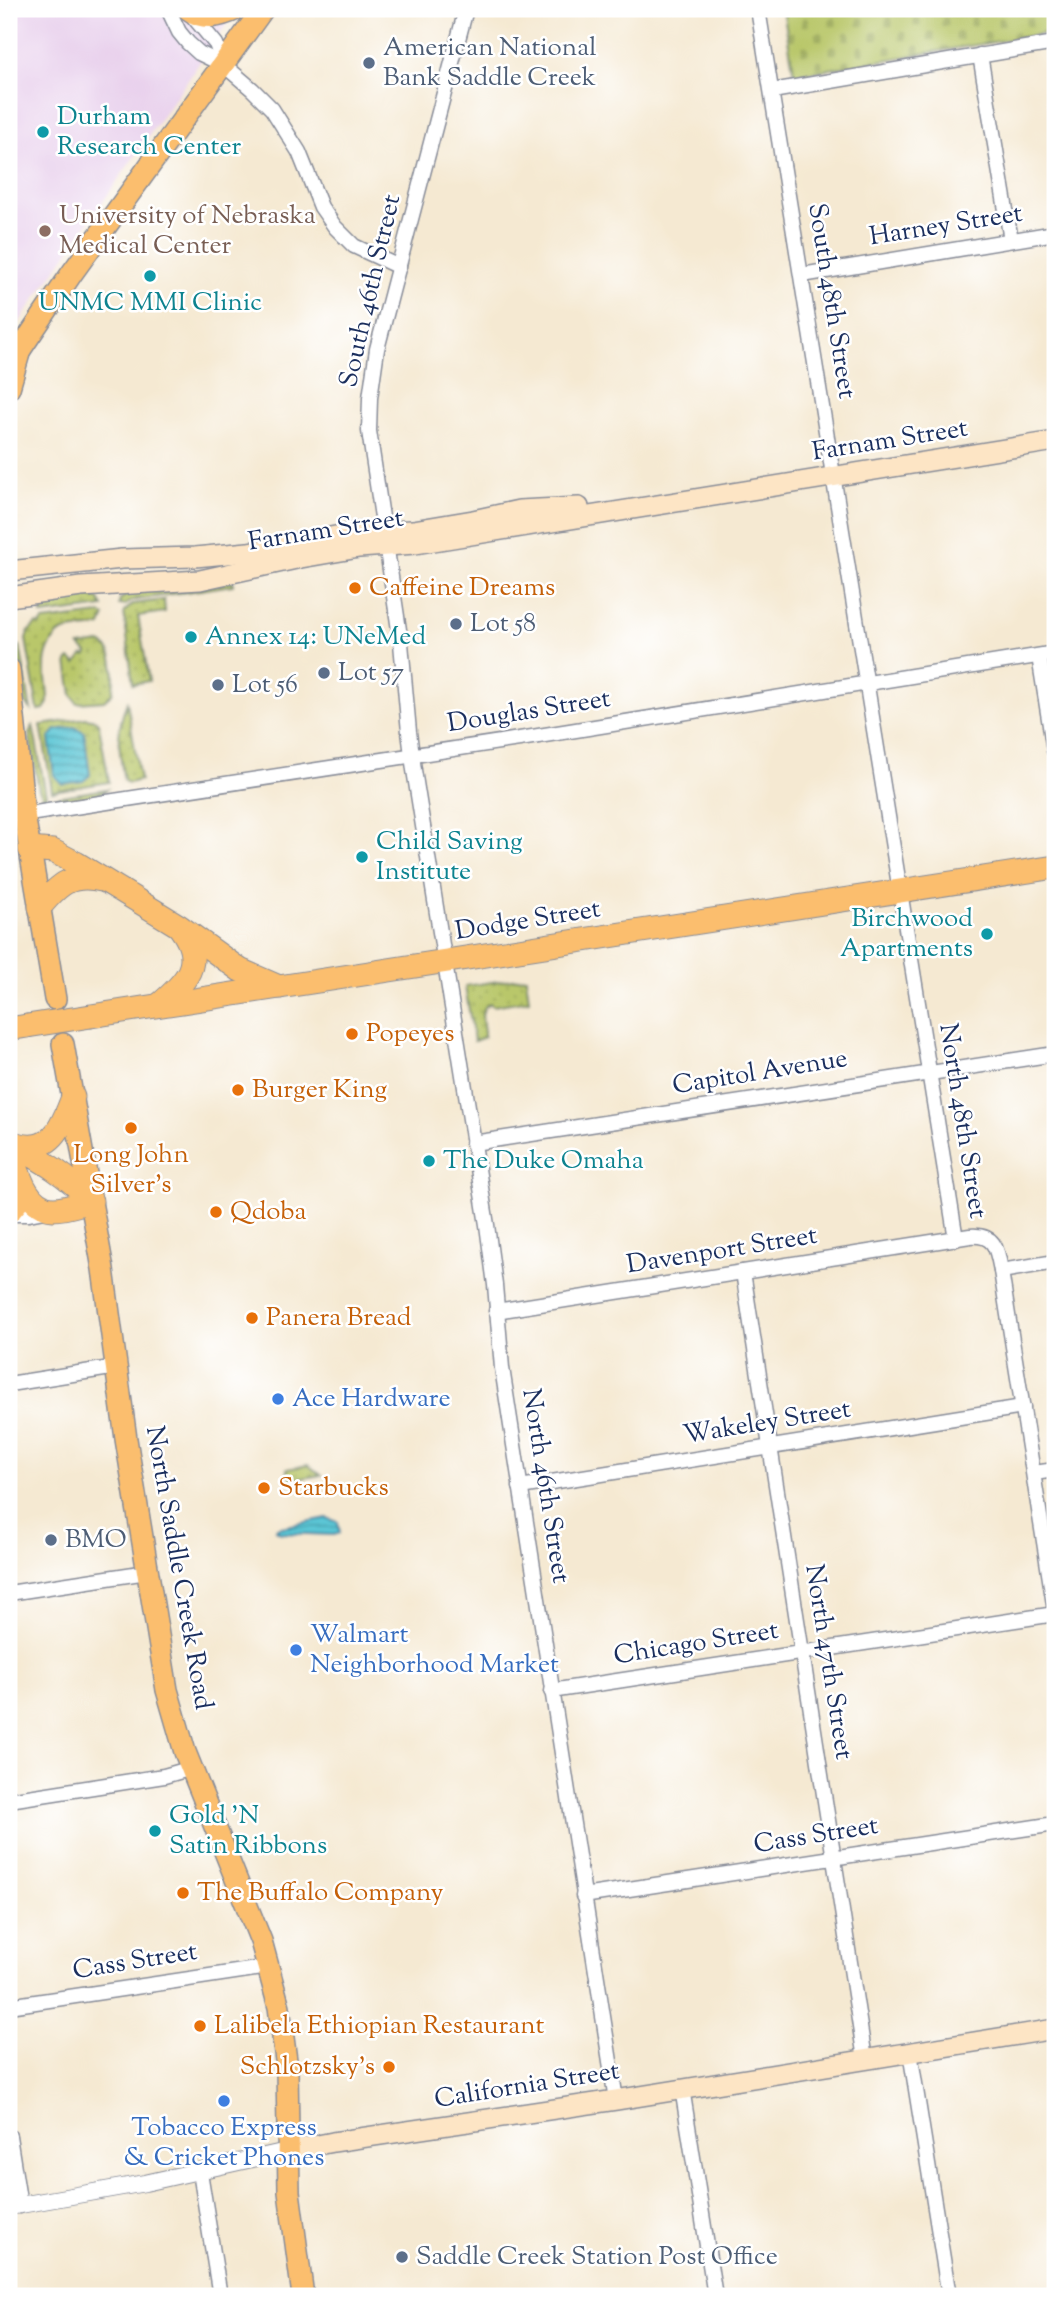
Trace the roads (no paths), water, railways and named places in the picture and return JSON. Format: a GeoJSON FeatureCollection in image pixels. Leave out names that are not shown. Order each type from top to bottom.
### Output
{"type":"FeatureCollection","features":[{"type":"Feature","properties":{"kind":"highway"},"geometry":{"type":"LineString","coordinates":[[30,849],[57,853],[108,881],[179,926],[240,970],[279,987]]}},
{"type":"Feature","properties":{"kind":"highway","name":"Dodge Street"},"geometry":{"type":"LineString","coordinates":[[18,1028],[1055,867]]}},
{"type":"Feature","properties":{"kind":"highway"},"geometry":{"type":"LineString","coordinates":[[40,907],[56,888],[67,881],[87,877],[108,881]]}},
{"type":"Feature","properties":{"kind":"highway"},"geometry":{"type":"LineString","coordinates":[[157,1006],[182,985],[190,972],[191,949],[179,926]]}},
{"type":"Feature","properties":{"kind":"highway"},"geometry":{"type":"LineString","coordinates":[[9,1143],[28,1147],[53,1137],[62,1126],[73,1097]]}},
{"type":"Feature","properties":{"kind":"highway"},"geometry":{"type":"LineString","coordinates":[[9,1143],[23,1186],[34,1200],[52,1209],[91,1201]]}},
{"type":"Feature","properties":{"kind":"highway"},"geometry":{"type":"LineString","coordinates":[[9,1143],[72,1181],[91,1201]]}},
{"type":"Feature","properties":{"kind":"highway"},"geometry":{"type":"LineString","coordinates":[[9,1213],[20,1198],[23,1186]]}},
{"type":"Feature","properties":{"kind":"main road"},"geometry":{"type":"LineString","coordinates":[[187,9],[211,17],[237,9]]}},
{"type":"Feature","properties":{"kind":"main road"},"geometry":{"type":"LineString","coordinates":[[9,388],[15,354],[263,9]]}},
{"type":"Feature","properties":{"kind":"main road","name":"Farnam Street"},"geometry":{"type":"LineString","coordinates":[[9,571],[122,559],[195,558],[248,552],[358,532],[415,544],[1055,441]]}},
{"type":"Feature","properties":{"kind":"main road","name":"Farnam Street"},"geometry":{"type":"LineString","coordinates":[[9,597],[80,587],[200,580],[385,538]]}},
{"type":"Feature","properties":{"kind":"main road"},"geometry":{"type":"LineString","coordinates":[[9,669],[17,816]]}},
{"type":"Feature","properties":{"kind":"main road"},"geometry":{"type":"LineString","coordinates":[[9,763],[17,816],[30,849],[55,999]]}},
{"type":"Feature","properties":{"kind":"main road","name":"North Saddle Creek Road"},"geometry":{"type":"LineString","coordinates":[[63,1044],[91,1201],[167,1690],[176,1726],[270,1966],[285,2041],[291,2213],[303,2296]]}},
{"type":"Feature","properties":{"kind":"main road","name":"California Street"},"geometry":{"type":"LineString","coordinates":[[287,2151],[1055,2029]]}},
{"type":"Feature","properties":{"kind":"street"},"geometry":{"type":"LineString","coordinates":[[168,9],[179,32],[198,53],[224,65],[272,109],[299,152],[321,207],[335,227],[354,246],[398,267]]}},
{"type":"Feature","properties":{"kind":"street"},"geometry":{"type":"LineString","coordinates":[[187,9],[216,44],[224,65]]}},
{"type":"Feature","properties":{"kind":"street","name":"South 46th Street"},"geometry":{"type":"LineString","coordinates":[[444,962],[412,754],[401,643],[370,442],[370,398],[377,349],[466,9]]}},
{"type":"Feature","properties":{"kind":"street","name":"South 48th Street"},"geometry":{"type":"LineString","coordinates":[[758,9],[900,892]]}},
{"type":"Feature","properties":{"kind":"street"},"geometry":{"type":"LineString","coordinates":[[772,91],[1055,43]]}},
{"type":"Feature","properties":{"kind":"street"},"geometry":{"type":"LineString","coordinates":[[980,55],[1011,240]]}},
{"type":"Feature","properties":{"kind":"street","name":"Harney Street"},"geometry":{"type":"LineString","coordinates":[[802,275],[1055,233]]}},
{"type":"Feature","properties":{"kind":"street","name":"Douglas Street"},"geometry":{"type":"LineString","coordinates":[[17,816],[1055,653]]}},
{"type":"Feature","properties":{"kind":"street"},"geometry":{"type":"LineString","coordinates":[[1039,656],[1054,751]]}},
{"type":"Feature","properties":{"kind":"street","name":"North 48th Street"},"geometry":{"type":"LineString","coordinates":[[900,892],[956,1239],[980,1236],[988,1239],[997,1249],[1055,1612]]}},
{"type":"Feature","properties":{"kind":"street","name":"North 46th Street"},"geometry":{"type":"LineString","coordinates":[[444,962],[494,1273],[500,1354],[520,1487],[616,2100]]}},
{"type":"Feature","properties":{"kind":"street","name":"Capitol Avenue"},"geometry":{"type":"LineString","coordinates":[[473,1143],[1055,1054]]}},
{"type":"Feature","properties":{"kind":"street"},"geometry":{"type":"LineString","coordinates":[[9,1213],[29,1214],[52,1209]]}},
{"type":"Feature","properties":{"kind":"street","name":"Davenport Street"},"geometry":{"type":"LineString","coordinates":[[496,1311],[956,1239]]}},
{"type":"Feature","properties":{"kind":"street"},"geometry":{"type":"LineString","coordinates":[[1001,1271],[1055,1262]]}},
{"type":"Feature","properties":{"kind":"street","name":"North 47th Street"},"geometry":{"type":"LineString","coordinates":[[743,1272],[865,2059]]}},
{"type":"Feature","properties":{"kind":"street"},"geometry":{"type":"LineString","coordinates":[[9,1384],[117,1367]]}},
{"type":"Feature","properties":{"kind":"street","name":"Wakeley Street"},"geometry":{"type":"LineString","coordinates":[[520,1487],[1023,1407]]}},
{"type":"Feature","properties":{"kind":"street"},"geometry":{"type":"LineString","coordinates":[[1034,1473],[1055,1470]]}},
{"type":"Feature","properties":{"kind":"street"},"geometry":{"type":"LineString","coordinates":[[9,1594],[147,1572]]}},
{"type":"Feature","properties":{"kind":"street","name":"Chicago Street"},"geometry":{"type":"LineString","coordinates":[[551,1691],[1055,1612]]}},
{"type":"Feature","properties":{"kind":"street"},"geometry":{"type":"LineString","coordinates":[[9,1800],[164,1776],[192,1768]]}},
{"type":"Feature","properties":{"kind":"street","name":"Cass Street"},"geometry":{"type":"LineString","coordinates":[[583,1896],[1055,1824]]}},
{"type":"Feature","properties":{"kind":"street","name":"Cass Street"},"geometry":{"type":"LineString","coordinates":[[9,2007],[270,1966]]}},
{"type":"Feature","properties":{"kind":"street"},"geometry":{"type":"LineString","coordinates":[[909,2052],[949,2296]]}},
{"type":"Feature","properties":{"kind":"street"},"geometry":{"type":"LineString","coordinates":[[682,2088],[715,2296]]}},
{"type":"Feature","properties":{"kind":"street"},"geometry":{"type":"LineString","coordinates":[[9,2136],[14,2206]]}},
{"type":"Feature","properties":{"kind":"street","name":"California Street"},"geometry":{"type":"LineString","coordinates":[[14,2206],[123,2188],[287,2151]]}},
{"type":"Feature","properties":{"kind":"street"},"geometry":{"type":"LineString","coordinates":[[200,2172],[220,2296]]}},
{"type":"Feature","properties":{"kind":"water"},"geometry":{"type":"Polygon","coordinates":[[[74,727],[84,732],[90,775],[83,781],[62,784],[54,775],[49,738],[56,730],[74,727]]]}},
{"type":"Feature","properties":{"kind":"water"},"geometry":{"type":"Polygon","coordinates":[[[327,1518],[338,1522],[340,1533],[281,1533],[276,1530],[277,1528],[327,1518]]]}},
{"type":"Feature","properties":{"kind":"place","name":"American National Bank Saddle Creek"},"geometry":{"type":"Point","coordinates":[369,63]}},
{"type":"Feature","properties":{"kind":"place","name":"Durham Research Center"},"geometry":{"type":"Point","coordinates":[43,132]}},
{"type":"Feature","properties":{"kind":"place","name":"University of Nebraska Medical Center"},"geometry":{"type":"Point","coordinates":[45,231]}},
{"type":"Feature","properties":{"kind":"place","name":"UNMC MMI Clinic"},"geometry":{"type":"Point","coordinates":[150,276]}},
{"type":"Feature","properties":{"kind":"place","name":"Caffeine Dreams"},"geometry":{"type":"Point","coordinates":[355,588]}},
{"type":"Feature","properties":{"kind":"place","name":"Lot 58"},"geometry":{"type":"Point","coordinates":[456,624]}},
{"type":"Feature","properties":{"kind":"place","name":"Annex 14: UNeMed"},"geometry":{"type":"Point","coordinates":[191,637]}},
{"type":"Feature","properties":{"kind":"place","name":"Lot 57"},"geometry":{"type":"Point","coordinates":[324,673]}},
{"type":"Feature","properties":{"kind":"place","name":"Lot 56"},"geometry":{"type":"Point","coordinates":[218,685]}},
{"type":"Feature","properties":{"kind":"place","name":"Child Saving Institute"},"geometry":{"type":"Point","coordinates":[362,857]}},
{"type":"Feature","properties":{"kind":"place","name":"Birchwood Apartments"},"geometry":{"type":"Point","coordinates":[987,934]}},
{"type":"Feature","properties":{"kind":"place","name":"Popeyes"},"geometry":{"type":"Point","coordinates":[352,1034]}},
{"type":"Feature","properties":{"kind":"place","name":"Burger King"},"geometry":{"type":"Point","coordinates":[238,1090]}},
{"type":"Feature","properties":{"kind":"place","name":"Long John Silver's"},"geometry":{"type":"Point","coordinates":[131,1128]}},
{"type":"Feature","properties":{"kind":"place","name":"The Duke Omaha"},"geometry":{"type":"Point","coordinates":[429,1161]}},
{"type":"Feature","properties":{"kind":"place","name":"Qdoba"},"geometry":{"type":"Point","coordinates":[216,1212]}},
{"type":"Feature","properties":{"kind":"place","name":"Panera Bread"},"geometry":{"type":"Point","coordinates":[252,1318]}},
{"type":"Feature","properties":{"kind":"place","name":"Ace Hardware"},"geometry":{"type":"Point","coordinates":[278,1399]}},
{"type":"Feature","properties":{"kind":"place","name":"Starbucks"},"geometry":{"type":"Point","coordinates":[264,1488]}},
{"type":"Feature","properties":{"kind":"place","name":"BMO"},"geometry":{"type":"Point","coordinates":[51,1540]}},
{"type":"Feature","properties":{"kind":"place","name":"Walmart Neighborhood Market"},"geometry":{"type":"Point","coordinates":[296,1650]}},
{"type":"Feature","properties":{"kind":"place","name":"Gold 'N Satin Ribbons"},"geometry":{"type":"Point","coordinates":[155,1831]}},
{"type":"Feature","properties":{"kind":"place","name":"The Buffalo Company"},"geometry":{"type":"Point","coordinates":[183,1893]}},
{"type":"Feature","properties":{"kind":"place","name":"Lalibela Ethiopian Restaurant"},"geometry":{"type":"Point","coordinates":[200,2026]}},
{"type":"Feature","properties":{"kind":"place","name":"Schlotzsky's"},"geometry":{"type":"Point","coordinates":[389,2067]}},
{"type":"Feature","properties":{"kind":"place","name":"Tobacco Express & Cricket Phones"},"geometry":{"type":"Point","coordinates":[224,2101]}},
{"type":"Feature","properties":{"kind":"place","name":"Saddle Creek Station Post Office"},"geometry":{"type":"Point","coordinates":[402,2257]}}]}
